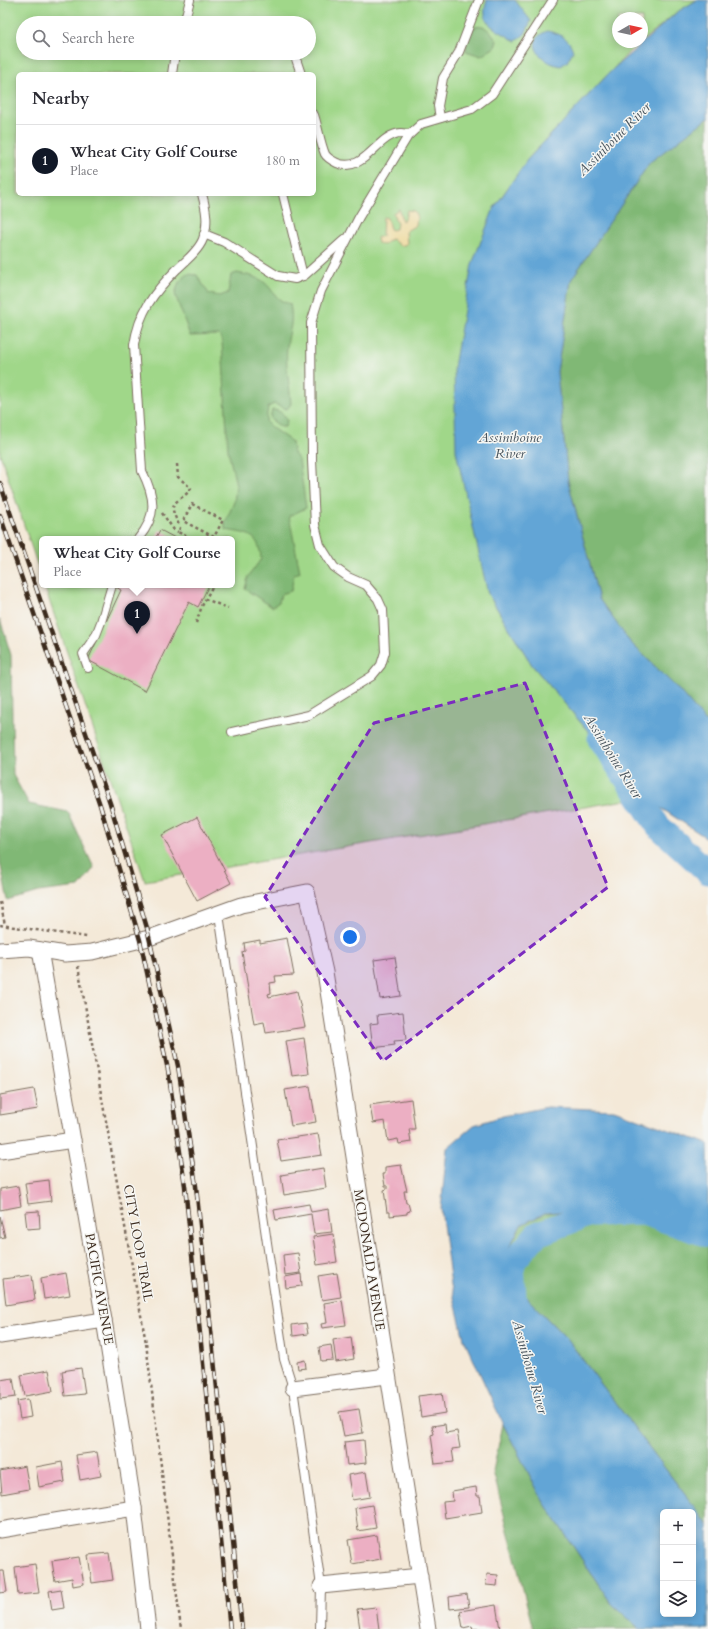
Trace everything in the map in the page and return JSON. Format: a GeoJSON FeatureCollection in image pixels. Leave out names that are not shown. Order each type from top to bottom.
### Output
{"type":"FeatureCollection","features":[{"type":"Feature","properties":{"kind":"street","name":"MCDONALD AVENUE"},"geometry":{"type":"LineString","coordinates":[[219,914],[241,905],[307,892],[326,980],[387,1376],[428,1629]]}},
{"type":"Feature","properties":{"kind":"street"},"geometry":{"type":"LineString","coordinates":[[0,950],[29,948],[76,954],[92,952],[145,939],[219,914]]}},
{"type":"Feature","properties":{"kind":"street","name":"PACIFIC AVENUE"},"geometry":{"type":"LineString","coordinates":[[40,950],[104,1320],[134,1508],[148,1629]]}},
{"type":"Feature","properties":{"kind":"street"},"geometry":{"type":"LineString","coordinates":[[0,1151],[73,1140]]}},
{"type":"Feature","properties":{"kind":"street"},"geometry":{"type":"LineString","coordinates":[[0,1336],[104,1320]]}},
{"type":"Feature","properties":{"kind":"street"},"geometry":{"type":"LineString","coordinates":[[293,1388],[387,1376]]}},
{"type":"Feature","properties":{"kind":"street"},"geometry":{"type":"LineString","coordinates":[[0,1530],[134,1508]]}},
{"type":"Feature","properties":{"kind":"street"},"geometry":{"type":"LineString","coordinates":[[322,1586],[420,1576]]}},
{"type":"Feature","properties":{"kind":"lane"},"geometry":{"type":"LineString","coordinates":[[186,16],[190,0]]}},
{"type":"Feature","properties":{"kind":"lane"},"geometry":{"type":"LineString","coordinates":[[440,118],[438,106],[443,78],[459,52],[479,0]]}},
{"type":"Feature","properties":{"kind":"lane"},"geometry":{"type":"LineString","coordinates":[[232,732],[309,714],[372,676],[381,666],[385,652],[383,610],[378,599],[366,585],[348,577],[334,567],[320,546],[315,525],[312,460],[311,323],[321,291],[349,235],[382,177],[410,134],[421,124],[472,109],[492,94],[553,0]]}},
{"type":"Feature","properties":{"kind":"lane"},"geometry":{"type":"LineString","coordinates":[[172,72],[174,60]]}},
{"type":"Feature","properties":{"kind":"lane"},"geometry":{"type":"LineString","coordinates":[[296,60],[300,72]]}},
{"type":"Feature","properties":{"kind":"lane"},"geometry":{"type":"LineString","coordinates":[[316,122],[326,155],[334,162],[342,165],[352,165],[390,138],[400,133],[410,134]]}},
{"type":"Feature","properties":{"kind":"lane"},"geometry":{"type":"LineString","coordinates":[[140,536],[149,523],[153,509],[148,484],[142,471],[134,345],[137,327],[145,308],[162,284],[188,259],[203,241],[206,212],[202,196]]}},
{"type":"Feature","properties":{"kind":"lane"},"geometry":{"type":"LineString","coordinates":[[283,196],[303,276]]}},
{"type":"Feature","properties":{"kind":"lane"},"geometry":{"type":"LineString","coordinates":[[204,234],[224,242],[278,276],[295,279],[303,276],[349,235]]}},
{"type":"Feature","properties":{"kind":"lane"},"geometry":{"type":"LineString","coordinates":[[88,668],[83,654],[96,635],[111,588]]}},
{"type":"Feature","properties":{"kind":"lane"},"geometry":{"type":"LineString","coordinates":[[219,914],[284,1359],[293,1388],[322,1586],[320,1629]]}},
{"type":"Feature","properties":{"kind":"path"},"geometry":{"type":"LineString","coordinates":[[177,464],[178,477],[191,488],[173,507],[180,528],[178,532]]}},
{"type":"Feature","properties":{"kind":"path"},"geometry":{"type":"LineString","coordinates":[[210,536],[183,521],[192,504],[223,520],[215,536]]}},
{"type":"Feature","properties":{"kind":"path"},"geometry":{"type":"LineString","coordinates":[[153,509],[161,512],[174,530],[186,536]]}},
{"type":"Feature","properties":{"kind":"path"},"geometry":{"type":"LineString","coordinates":[[196,623],[210,588]]}},
{"type":"Feature","properties":{"kind":"path"},"geometry":{"type":"LineString","coordinates":[[205,599],[228,608]]}},
{"type":"Feature","properties":{"kind":"path"},"geometry":{"type":"LineString","coordinates":[[0,902],[5,925]]}},
{"type":"Feature","properties":{"kind":"path","name":"CITY LOOP TRAIL"},"geometry":{"type":"LineString","coordinates":[[0,925],[72,935],[146,1343],[181,1629]]}},
{"type":"Feature","properties":{"kind":"highlighted area"},"geometry":{"type":"Polygon","coordinates":[[[525,683],[608,887],[383,1061],[265,897],[374,723],[525,683]]]}},
{"type":"Feature","properties":{"kind":"green space"},"geometry":{"type":"Polygon","coordinates":[[[0,0],[697,0],[677,12],[648,36],[648,12],[612,12],[612,48],[633,48],[527,160],[494,208],[488,594],[532,665],[644,797],[145,881],[45,588],[235,588],[235,536],[39,536],[39,569],[0,454],[0,0]]]}},
{"type":"Feature","properties":{"kind":"green space"},"geometry":{"type":"Polygon","coordinates":[[[483,26],[491,32],[497,41],[495,47],[481,56],[466,51],[467,34],[474,27],[483,26]]]}},
{"type":"Feature","properties":{"kind":"green space"},"geometry":{"type":"Polygon","coordinates":[[[708,118],[708,724],[677,688],[630,642],[599,599],[568,481],[557,372],[571,280],[650,162],[708,118]]]}},
{"type":"Feature","properties":{"kind":"green space"},"geometry":{"type":"Polygon","coordinates":[[[237,273],[255,277],[264,282],[278,298],[290,304],[291,311],[287,368],[291,404],[287,409],[274,404],[268,407],[266,422],[292,442],[293,452],[299,460],[306,508],[289,516],[300,572],[294,575],[291,591],[281,594],[279,602],[272,607],[245,589],[248,577],[261,559],[260,550],[255,539],[246,534],[225,530],[225,523],[234,502],[236,485],[228,450],[222,341],[219,335],[190,336],[175,294],[179,282],[188,274],[197,275],[209,294],[220,296],[228,293],[231,275],[237,273]]]}},
{"type":"Feature","properties":{"kind":"green space"},"geometry":{"type":"Polygon","coordinates":[[[272,410],[275,410],[285,416],[287,421],[285,427],[281,427],[270,419],[272,410]]]}},
{"type":"Feature","properties":{"kind":"green space"},"geometry":{"type":"Polygon","coordinates":[[[0,619],[11,655],[13,775],[29,804],[68,812],[94,868],[79,887],[38,892],[8,901],[0,862],[0,619]]]}},
{"type":"Feature","properties":{"kind":"green space"},"geometry":{"type":"Polygon","coordinates":[[[597,1209],[708,1239],[708,1525],[567,1339],[522,1293],[508,1250],[521,1225],[545,1213],[597,1209]]]}},
{"type":"Feature","properties":{"kind":"green space"},"geometry":{"type":"Polygon","coordinates":[[[503,1424],[543,1501],[611,1603],[640,1629],[533,1629],[493,1471],[503,1424]]]}},
{"type":"Feature","properties":{"kind":"sand"},"geometry":{"type":"Polygon","coordinates":[[[399,209],[402,221],[405,219],[407,210],[414,211],[417,217],[416,225],[406,231],[407,244],[400,246],[392,239],[383,245],[378,243],[377,238],[382,236],[383,217],[387,218],[390,229],[396,229],[397,223],[393,213],[399,209]]]}},
{"type":"Feature","properties":{"kind":"water"},"geometry":{"type":"Polygon","coordinates":[[[487,0],[515,0],[531,21],[525,34],[516,41],[495,29],[487,21],[485,16],[487,0]]]}},
{"type":"Feature","properties":{"kind":"water","name":"Assiniboine River"},"geometry":{"type":"Polygon","coordinates":[[[697,0],[708,0],[708,118],[650,162],[571,280],[557,372],[568,481],[599,599],[630,642],[677,688],[708,724],[708,839],[644,797],[532,665],[488,594],[456,451],[454,367],[472,264],[494,208],[527,160],[613,69],[637,48],[648,48],[648,38],[677,12],[697,0]]]}},
{"type":"Feature","properties":{"kind":"water"},"geometry":{"type":"Polygon","coordinates":[[[547,31],[556,33],[567,39],[572,46],[573,51],[567,62],[561,66],[547,61],[538,52],[535,46],[536,40],[540,35],[547,31]]]}},
{"type":"Feature","properties":{"kind":"water","name":"Assiniboine River"},"geometry":{"type":"Polygon","coordinates":[[[547,1107],[614,1110],[708,1144],[708,1239],[597,1209],[545,1213],[521,1225],[508,1250],[522,1293],[567,1339],[696,1509],[660,1509],[660,1617],[696,1617],[696,1509],[708,1525],[708,1629],[640,1629],[611,1603],[543,1501],[503,1424],[464,1339],[451,1285],[441,1209],[447,1148],[474,1125],[503,1116],[547,1107]]]}},
{"type":"Feature","properties":{"kind":"building"},"geometry":{"type":"Polygon","coordinates":[[[160,530],[171,536],[157,536],[160,530]]]}},
{"type":"Feature","properties":{"kind":"building"},"geometry":{"type":"Polygon","coordinates":[[[118,588],[208,588],[198,607],[189,602],[145,691],[88,660],[121,590],[118,588]]]}},
{"type":"Feature","properties":{"kind":"building"},"geometry":{"type":"Polygon","coordinates":[[[197,817],[231,883],[197,901],[162,835],[197,817]]]}},
{"type":"Feature","properties":{"kind":"building"},"geometry":{"type":"Polygon","coordinates":[[[287,938],[294,975],[275,976],[276,982],[270,983],[271,993],[268,994],[269,997],[297,991],[305,1027],[266,1033],[264,1022],[254,1024],[242,952],[245,951],[244,943],[260,940],[260,943],[287,938]]]}},
{"type":"Feature","properties":{"kind":"building"},"geometry":{"type":"Polygon","coordinates":[[[395,957],[401,996],[380,999],[374,960],[395,957]]]}},
{"type":"Feature","properties":{"kind":"building"},"geometry":{"type":"Polygon","coordinates":[[[403,1012],[406,1040],[394,1041],[395,1045],[373,1048],[370,1024],[378,1023],[377,1015],[403,1012]]]}},
{"type":"Feature","properties":{"kind":"building"},"geometry":{"type":"Polygon","coordinates":[[[304,1038],[309,1074],[292,1076],[286,1041],[304,1038]]]}},
{"type":"Feature","properties":{"kind":"building"},"geometry":{"type":"Polygon","coordinates":[[[310,1086],[316,1122],[291,1126],[285,1090],[310,1086]]]}},
{"type":"Feature","properties":{"kind":"building"},"geometry":{"type":"Polygon","coordinates":[[[34,1089],[38,1109],[0,1115],[0,1095],[34,1089]]]}},
{"type":"Feature","properties":{"kind":"building"},"geometry":{"type":"Polygon","coordinates":[[[411,1099],[415,1129],[409,1129],[411,1142],[399,1144],[398,1139],[388,1141],[385,1121],[373,1123],[370,1105],[411,1099]]]}},
{"type":"Feature","properties":{"kind":"building"},"geometry":{"type":"Polygon","coordinates":[[[318,1134],[322,1155],[281,1161],[277,1140],[318,1134]]]}},
{"type":"Feature","properties":{"kind":"building"},"geometry":{"type":"Polygon","coordinates":[[[401,1165],[407,1191],[404,1191],[406,1203],[408,1203],[410,1211],[407,1212],[407,1214],[390,1216],[390,1212],[387,1212],[384,1190],[387,1189],[387,1186],[385,1186],[383,1174],[385,1174],[385,1167],[401,1165]]]}},
{"type":"Feature","properties":{"kind":"building"},"geometry":{"type":"Polygon","coordinates":[[[323,1168],[326,1188],[284,1195],[281,1175],[323,1168]]]}},
{"type":"Feature","properties":{"kind":"building"},"geometry":{"type":"Polygon","coordinates":[[[49,1180],[51,1201],[28,1204],[25,1183],[49,1180]]]}},
{"type":"Feature","properties":{"kind":"building"},"geometry":{"type":"Polygon","coordinates":[[[18,1186],[21,1206],[0,1210],[0,1189],[18,1186]]]}},
{"type":"Feature","properties":{"kind":"building"},"geometry":{"type":"Polygon","coordinates":[[[309,1204],[311,1212],[329,1209],[332,1232],[314,1234],[311,1214],[276,1220],[274,1210],[309,1204]]]}},
{"type":"Feature","properties":{"kind":"building"},"geometry":{"type":"Polygon","coordinates":[[[39,1211],[40,1228],[27,1229],[25,1212],[39,1211]]]}},
{"type":"Feature","properties":{"kind":"building"},"geometry":{"type":"Polygon","coordinates":[[[0,1216],[5,1237],[0,1238],[0,1216]]]}},
{"type":"Feature","properties":{"kind":"building"},"geometry":{"type":"Polygon","coordinates":[[[333,1234],[337,1262],[317,1265],[313,1237],[333,1234]]]}},
{"type":"Feature","properties":{"kind":"building"},"geometry":{"type":"Polygon","coordinates":[[[298,1253],[301,1273],[285,1275],[283,1255],[298,1253]]]}},
{"type":"Feature","properties":{"kind":"building"},"geometry":{"type":"Polygon","coordinates":[[[66,1273],[70,1295],[44,1299],[41,1278],[66,1273]]]}},
{"type":"Feature","properties":{"kind":"building"},"geometry":{"type":"Polygon","coordinates":[[[337,1273],[341,1297],[322,1300],[318,1276],[337,1273]]]}},
{"type":"Feature","properties":{"kind":"building"},"geometry":{"type":"Polygon","coordinates":[[[301,1274],[302,1286],[286,1288],[285,1277],[301,1274]]]}},
{"type":"Feature","properties":{"kind":"building"},"geometry":{"type":"Polygon","coordinates":[[[32,1275],[35,1300],[6,1305],[3,1279],[32,1275]]]}},
{"type":"Feature","properties":{"kind":"building"},"geometry":{"type":"Polygon","coordinates":[[[342,1300],[346,1325],[322,1328],[321,1324],[327,1323],[324,1303],[342,1300]]]}},
{"type":"Feature","properties":{"kind":"building"},"geometry":{"type":"Polygon","coordinates":[[[306,1323],[308,1334],[293,1336],[292,1325],[306,1323]]]}},
{"type":"Feature","properties":{"kind":"building"},"geometry":{"type":"Polygon","coordinates":[[[351,1337],[354,1359],[336,1362],[333,1340],[351,1337]]]}},
{"type":"Feature","properties":{"kind":"building"},"geometry":{"type":"Polygon","coordinates":[[[331,1345],[333,1360],[321,1361],[319,1347],[331,1345]]]}},
{"type":"Feature","properties":{"kind":"building"},"geometry":{"type":"Polygon","coordinates":[[[305,1360],[306,1368],[298,1369],[297,1362],[305,1360]]]}},
{"type":"Feature","properties":{"kind":"building"},"geometry":{"type":"Polygon","coordinates":[[[81,1368],[85,1394],[65,1396],[62,1371],[81,1368]]]}},
{"type":"Feature","properties":{"kind":"building"},"geometry":{"type":"Polygon","coordinates":[[[49,1370],[53,1391],[25,1396],[21,1375],[49,1370]]]}},
{"type":"Feature","properties":{"kind":"building"},"geometry":{"type":"Polygon","coordinates":[[[13,1378],[16,1397],[0,1399],[0,1380],[13,1378]]]}},
{"type":"Feature","properties":{"kind":"building"},"geometry":{"type":"Polygon","coordinates":[[[442,1393],[445,1413],[421,1417],[418,1396],[442,1393]]]}},
{"type":"Feature","properties":{"kind":"building"},"geometry":{"type":"Polygon","coordinates":[[[28,1399],[31,1417],[20,1419],[17,1401],[28,1399]]]}},
{"type":"Feature","properties":{"kind":"building"},"geometry":{"type":"Polygon","coordinates":[[[359,1409],[363,1433],[344,1436],[339,1412],[359,1409]]]}},
{"type":"Feature","properties":{"kind":"building"},"geometry":{"type":"Polygon","coordinates":[[[445,1424],[446,1433],[457,1431],[460,1448],[452,1449],[454,1462],[435,1464],[431,1435],[434,1434],[432,1426],[445,1424]]]}},
{"type":"Feature","properties":{"kind":"building"},"geometry":{"type":"Polygon","coordinates":[[[364,1440],[366,1463],[347,1465],[344,1442],[364,1440]]]}},
{"type":"Feature","properties":{"kind":"building"},"geometry":{"type":"Polygon","coordinates":[[[97,1452],[101,1476],[80,1480],[76,1455],[97,1452]]]}},
{"type":"Feature","properties":{"kind":"building"},"geometry":{"type":"Polygon","coordinates":[[[62,1462],[65,1482],[39,1487],[36,1467],[62,1462]]]}},
{"type":"Feature","properties":{"kind":"building"},"geometry":{"type":"Polygon","coordinates":[[[25,1466],[29,1489],[2,1494],[0,1471],[25,1466]]]}},
{"type":"Feature","properties":{"kind":"building"},"geometry":{"type":"Polygon","coordinates":[[[366,1472],[370,1497],[352,1500],[348,1475],[366,1472]]]}},
{"type":"Feature","properties":{"kind":"building"},"geometry":{"type":"Polygon","coordinates":[[[476,1487],[477,1496],[480,1496],[482,1512],[445,1518],[443,1502],[453,1501],[452,1491],[476,1487]]]}},
{"type":"Feature","properties":{"kind":"building"},"geometry":{"type":"Polygon","coordinates":[[[372,1505],[376,1528],[358,1531],[355,1508],[372,1505]]]}},
{"type":"Feature","properties":{"kind":"building"},"geometry":{"type":"Polygon","coordinates":[[[377,1535],[381,1559],[352,1564],[348,1540],[377,1535]]]}},
{"type":"Feature","properties":{"kind":"building"},"geometry":{"type":"Polygon","coordinates":[[[109,1553],[113,1580],[92,1583],[88,1555],[109,1553]]]}},
{"type":"Feature","properties":{"kind":"building"},"geometry":{"type":"Polygon","coordinates":[[[79,1557],[84,1584],[73,1586],[72,1578],[55,1581],[52,1561],[79,1557]]]}},
{"type":"Feature","properties":{"kind":"building"},"geometry":{"type":"Polygon","coordinates":[[[35,1564],[39,1593],[18,1595],[15,1567],[35,1564]]]}},
{"type":"Feature","properties":{"kind":"building"},"geometry":{"type":"Polygon","coordinates":[[[0,1571],[4,1571],[7,1592],[0,1593],[0,1571]]]}},
{"type":"Feature","properties":{"kind":"building"},"geometry":{"type":"Polygon","coordinates":[[[487,1574],[498,1575],[497,1586],[486,1585],[487,1574]]]}},
{"type":"Feature","properties":{"kind":"building"},"geometry":{"type":"Polygon","coordinates":[[[61,1589],[64,1608],[52,1610],[49,1591],[61,1589]]]}},
{"type":"Feature","properties":{"kind":"building"},"geometry":{"type":"Polygon","coordinates":[[[467,1594],[469,1607],[450,1609],[449,1597],[467,1594]]]}},
{"type":"Feature","properties":{"kind":"building"},"geometry":{"type":"Polygon","coordinates":[[[496,1605],[500,1629],[473,1629],[472,1626],[463,1628],[460,1611],[496,1605]]]}},
{"type":"Feature","properties":{"kind":"building"},"geometry":{"type":"Polygon","coordinates":[[[376,1607],[379,1629],[360,1629],[357,1609],[376,1607]]]}},
{"type":"Feature","properties":{"kind":"waterway","name":"Assiniboine River"},"geometry":{"type":"LineString","coordinates":[[600,739],[658,826],[708,872]]}},
{"type":"Feature","properties":{"kind":"waterway","name":"Assiniboine River"},"geometry":{"type":"LineString","coordinates":[[514,1297],[512,1263],[537,1234],[590,1214],[643,1213],[708,1235]]}},
{"type":"Feature","properties":{"kind":"railway"},"geometry":{"type":"LineString","coordinates":[[0,483],[110,803],[147,928],[178,1066],[196,1186],[242,1629]]}},
{"type":"Feature","properties":{"kind":"railway"},"geometry":{"type":"LineString","coordinates":[[0,515],[100,805],[140,940],[168,1070],[185,1186],[230,1629]]}},
{"type":"Feature","properties":{"kind":"place","name":"Wheat City Golf Course"},"geometry":{"type":"Point","coordinates":[137,634]}}]}
